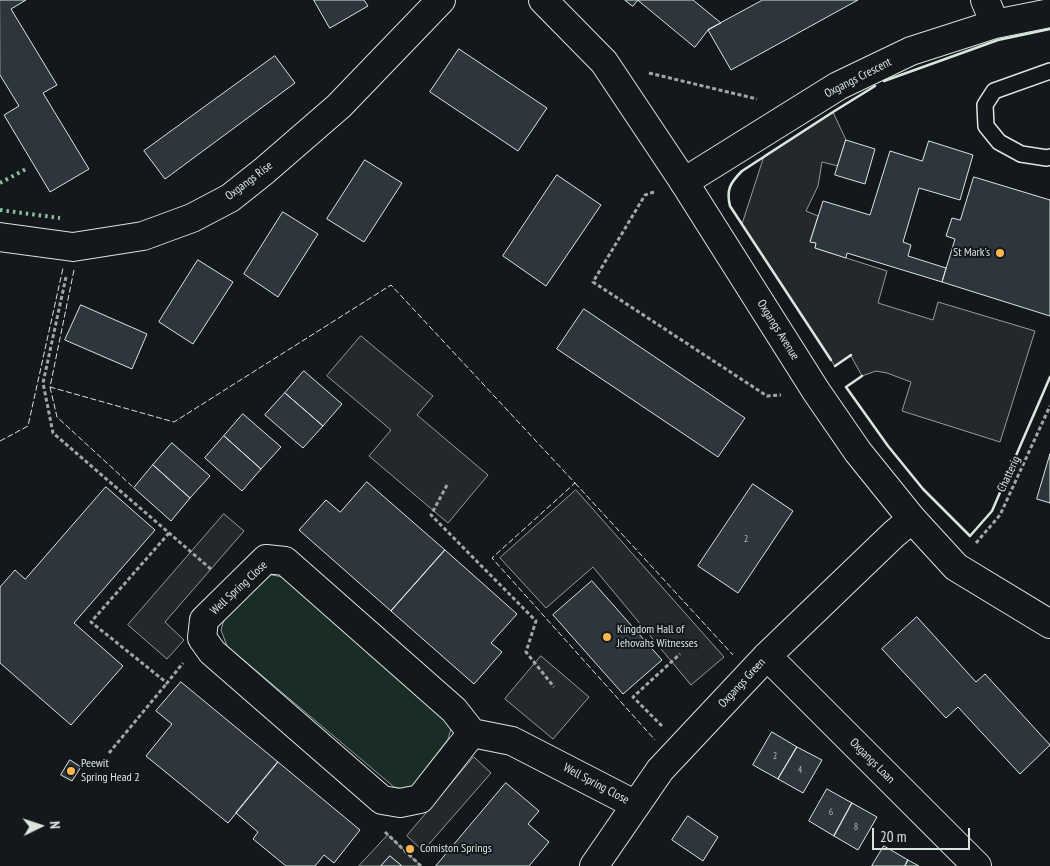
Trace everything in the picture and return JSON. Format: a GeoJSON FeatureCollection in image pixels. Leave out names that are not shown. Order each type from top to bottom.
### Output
{"type":"FeatureCollection","features":[{"type":"Feature","properties":{"kind":"street","name":"Oxgangs Rise"},"geometry":{"type":"LineString","coordinates":[[0,237],[72,247],[143,236],[192,218],[230,198],[339,106],[441,0]]}},
{"type":"Feature","properties":{"kind":"street","name":"Oxgangs Avenue"},"geometry":{"type":"LineString","coordinates":[[543,0],[604,62],[684,182],[816,391],[858,452],[912,519],[956,567],[1050,624]]}},
{"type":"Feature","properties":{"kind":"street","name":"Oxgangs Crescent"},"geometry":{"type":"LineString","coordinates":[[684,182],[838,86],[990,12],[1050,13]]}},
{"type":"Feature","properties":{"kind":"street","name":"Oxgangs Green"},"geometry":{"type":"LineString","coordinates":[[594,866],[660,770],[767,656],[912,519]]}},
{"type":"Feature","properties":{"kind":"street","name":"Well Spring Close"},"geometry":{"type":"LineString","coordinates":[[202,638],[204,620],[266,559],[285,561],[454,710],[472,732],[512,741],[636,805]]}},
{"type":"Feature","properties":{"kind":"street"},"geometry":{"type":"LineString","coordinates":[[202,638],[212,652],[382,800],[400,803],[420,799],[472,732]]}},
{"type":"Feature","properties":{"kind":"street","name":"Oxgangs Loan"},"geometry":{"type":"LineString","coordinates":[[767,656],[978,866]]}},
{"type":"Feature","properties":{"kind":"lane"},"geometry":{"type":"LineString","coordinates":[[1050,71],[994,91],[984,105],[986,126],[999,142],[1021,154],[1050,157]]}},
{"type":"Feature","properties":{"kind":"path"},"geometry":{"type":"LineString","coordinates":[[604,62],[799,110]]}},
{"type":"Feature","properties":{"kind":"path"},"geometry":{"type":"LineString","coordinates":[[684,182],[645,195],[593,282],[767,396],[816,391]]}},
{"type":"Feature","properties":{"kind":"path"},"geometry":{"type":"LineString","coordinates":[[72,247],[43,383],[53,433],[234,590]]}},
{"type":"Feature","properties":{"kind":"path","name":"Chatterig"},"geometry":{"type":"LineString","coordinates":[[975,544],[1000,515],[1050,406]]}},
{"type":"Feature","properties":{"kind":"path"},"geometry":{"type":"LineString","coordinates":[[447,485],[431,515],[536,621],[526,652],[554,687]]}},
{"type":"Feature","properties":{"kind":"path"},"geometry":{"type":"LineString","coordinates":[[167,683],[91,622],[169,533]]}},
{"type":"Feature","properties":{"kind":"path"},"geometry":{"type":"LineString","coordinates":[[109,753],[202,638]]}},
{"type":"Feature","properties":{"kind":"path"},"geometry":{"type":"LineString","coordinates":[[680,654],[633,697],[682,747]]}},
{"type":"Feature","properties":{"kind":"path"},"geometry":{"type":"LineString","coordinates":[[388,835],[421,866]]}},
{"type":"Feature","properties":{"kind":"green space"},"geometry":{"type":"Polygon","coordinates":[[[272,575],[283,577],[444,719],[451,729],[448,739],[412,786],[402,789],[394,787],[227,646],[221,630],[225,616],[259,579],[272,575]]]}},
{"type":"Feature","properties":{"kind":"shaded area"},"geometry":{"type":"Polygon","coordinates":[[[833,112],[846,140],[838,166],[822,162],[818,186],[806,211],[818,216],[810,241],[816,243],[815,248],[887,271],[878,303],[933,320],[938,302],[1035,331],[1000,442],[902,411],[911,382],[876,371],[862,376],[851,356],[835,366],[742,224],[764,156],[833,112]]]}},
{"type":"Feature","properties":{"kind":"shaded area"},"geometry":{"type":"Polygon","coordinates":[[[361,336],[433,396],[417,415],[488,475],[448,523],[369,456],[391,430],[327,376],[361,336]]]}},
{"type":"Feature","properties":{"kind":"shaded area"},"geometry":{"type":"Polygon","coordinates":[[[576,490],[724,657],[691,685],[593,567],[546,608],[500,558],[576,490]]]}},
{"type":"Feature","properties":{"kind":"shaded area"},"geometry":{"type":"Polygon","coordinates":[[[224,514],[244,531],[165,622],[184,640],[167,659],[128,625],[224,514]]]}},
{"type":"Feature","properties":{"kind":"shaded area"},"geometry":{"type":"Polygon","coordinates":[[[541,656],[589,697],[553,739],[505,699],[541,656]]]}},
{"type":"Feature","properties":{"kind":"shaded area"},"geometry":{"type":"Polygon","coordinates":[[[474,757],[491,773],[423,851],[407,836],[474,757]]]}},
{"type":"Feature","properties":{"kind":"shaded area"},"geometry":{"type":"Polygon","coordinates":[[[388,835],[421,866],[402,866],[390,856],[381,866],[359,866],[388,835]]]}},
{"type":"Feature","properties":{"kind":"building"},"geometry":{"type":"Polygon","coordinates":[[[0,0],[26,0],[11,9],[57,85],[43,93],[89,169],[50,192],[4,115],[19,106],[0,75],[0,0]]]}},
{"type":"Feature","properties":{"kind":"building"},"geometry":{"type":"Polygon","coordinates":[[[314,0],[364,0],[368,6],[330,28],[314,0]]]}},
{"type":"Feature","properties":{"kind":"building"},"geometry":{"type":"Polygon","coordinates":[[[625,0],[638,0],[633,6],[625,0]]]}},
{"type":"Feature","properties":{"kind":"building"},"geometry":{"type":"Polygon","coordinates":[[[638,0],[693,0],[721,23],[708,30],[695,47],[638,0]]]}},
{"type":"Feature","properties":{"kind":"building"},"geometry":{"type":"Polygon","coordinates":[[[763,0],[858,0],[731,70],[708,30],[763,0]]]}},
{"type":"Feature","properties":{"kind":"building"},"geometry":{"type":"Polygon","coordinates":[[[459,49],[547,108],[518,151],[430,92],[459,49]]]}},
{"type":"Feature","properties":{"kind":"building"},"geometry":{"type":"Polygon","coordinates":[[[275,56],[295,83],[165,179],[144,151],[275,56]]]}},
{"type":"Feature","properties":{"kind":"building"},"geometry":{"type":"Polygon","coordinates":[[[846,140],[875,149],[865,184],[835,175],[846,140]]]}},
{"type":"Feature","properties":{"kind":"building"},"geometry":{"type":"Polygon","coordinates":[[[929,141],[973,155],[960,200],[919,188],[903,242],[911,245],[908,256],[946,268],[942,282],[847,253],[846,258],[815,248],[816,243],[810,242],[823,201],[870,215],[890,151],[922,161],[929,141]]]}},
{"type":"Feature","properties":{"kind":"building"},"geometry":{"type":"Polygon","coordinates":[[[365,160],[402,183],[364,242],[327,219],[365,160]]]}},
{"type":"Feature","properties":{"kind":"building"},"geometry":{"type":"Polygon","coordinates":[[[557,175],[601,205],[546,286],[503,256],[557,175]]]}},
{"type":"Feature","properties":{"kind":"building","name":"St Mark's"},"geometry":{"type":"Polygon","coordinates":[[[974,177],[1050,200],[1050,316],[942,282],[955,239],[946,236],[952,218],[960,220],[974,177]]]}},
{"type":"Feature","properties":{"kind":"building"},"geometry":{"type":"Polygon","coordinates":[[[283,212],[318,234],[278,297],[244,274],[283,212]]]}},
{"type":"Feature","properties":{"kind":"building"},"geometry":{"type":"Polygon","coordinates":[[[198,260],[233,282],[193,344],[159,322],[198,260]]]}},
{"type":"Feature","properties":{"kind":"building"},"geometry":{"type":"Polygon","coordinates":[[[81,305],[147,334],[132,369],[65,340],[81,305]]]}},
{"type":"Feature","properties":{"kind":"building"},"geometry":{"type":"Polygon","coordinates":[[[584,309],[745,418],[718,457],[557,349],[584,309]]]}},
{"type":"Feature","properties":{"kind":"building"},"geometry":{"type":"Polygon","coordinates":[[[304,371],[342,404],[323,426],[285,393],[304,371]]]}},
{"type":"Feature","properties":{"kind":"building"},"geometry":{"type":"Polygon","coordinates":[[[285,393],[323,426],[303,448],[265,415],[285,393]]]}},
{"type":"Feature","properties":{"kind":"building"},"geometry":{"type":"Polygon","coordinates":[[[243,414],[281,447],[261,469],[224,436],[243,414]]]}},
{"type":"Feature","properties":{"kind":"building"},"geometry":{"type":"Polygon","coordinates":[[[224,436],[261,469],[242,491],[205,458],[224,436]]]}},
{"type":"Feature","properties":{"kind":"building"},"geometry":{"type":"Polygon","coordinates":[[[172,443],[210,476],[190,498],[153,465],[172,443]]]}},
{"type":"Feature","properties":{"kind":"building"},"geometry":{"type":"Polygon","coordinates":[[[1050,454],[1050,503],[1037,499],[1050,454]]]}},
{"type":"Feature","properties":{"kind":"building"},"geometry":{"type":"Polygon","coordinates":[[[153,465],[190,498],[171,521],[134,488],[153,465]]]}},
{"type":"Feature","properties":{"kind":"building"},"geometry":{"type":"Polygon","coordinates":[[[367,482],[445,550],[391,611],[299,530],[326,500],[340,512],[367,482]]]}},
{"type":"Feature","properties":{"kind":"building"},"geometry":{"type":"Polygon","coordinates":[[[753,484],[793,511],[738,593],[698,566],[753,484]]]}},
{"type":"Feature","properties":{"kind":"building"},"geometry":{"type":"Polygon","coordinates":[[[106,487],[155,530],[74,623],[123,666],[71,725],[0,663],[0,587],[15,570],[25,579],[106,487]]]}},
{"type":"Feature","properties":{"kind":"building"},"geometry":{"type":"Polygon","coordinates":[[[445,550],[517,614],[491,643],[502,652],[474,684],[391,611],[445,550]]]}},
{"type":"Feature","properties":{"kind":"building","name":"Kingdom Hall of Jehovahs Witnesses"},"geometry":{"type":"Polygon","coordinates":[[[592,581],[662,660],[623,694],[553,615],[592,581]]]}},
{"type":"Feature","properties":{"kind":"building"},"geometry":{"type":"Polygon","coordinates":[[[917,617],[976,682],[985,674],[1050,745],[1020,774],[958,707],[946,718],[882,649],[917,617]]]}},
{"type":"Feature","properties":{"kind":"building"},"geometry":{"type":"Polygon","coordinates":[[[181,682],[278,762],[228,823],[146,756],[172,724],[156,711],[181,682]]]}},
{"type":"Feature","properties":{"kind":"building"},"geometry":{"type":"Polygon","coordinates":[[[772,732],[797,747],[778,779],[753,765],[772,732]]]}},
{"type":"Feature","properties":{"kind":"building"},"geometry":{"type":"Polygon","coordinates":[[[797,747],[822,760],[803,793],[778,779],[797,747]]]}},
{"type":"Feature","properties":{"kind":"building","name":"Peewit Spring Head 2"},"geometry":{"type":"Polygon","coordinates":[[[70,760],[81,767],[72,781],[61,775],[70,760]]]}},
{"type":"Feature","properties":{"kind":"building"},"geometry":{"type":"Polygon","coordinates":[[[278,762],[360,830],[334,863],[324,855],[315,866],[286,866],[253,839],[258,832],[236,813],[278,762]]]}},
{"type":"Feature","properties":{"kind":"building"},"geometry":{"type":"Polygon","coordinates":[[[506,783],[539,811],[528,824],[549,842],[529,866],[436,866],[506,783]]]}},
{"type":"Feature","properties":{"kind":"building"},"geometry":{"type":"Polygon","coordinates":[[[827,789],[852,803],[834,836],[809,821],[827,789]]]}},
{"type":"Feature","properties":{"kind":"building"},"geometry":{"type":"Polygon","coordinates":[[[852,803],[877,817],[858,850],[834,836],[852,803]]]}},
{"type":"Feature","properties":{"kind":"building"},"geometry":{"type":"Polygon","coordinates":[[[688,816],[718,837],[703,861],[672,840],[688,816]]]}},
{"type":"Feature","properties":{"kind":"building"},"geometry":{"type":"Polygon","coordinates":[[[884,846],[908,860],[905,866],[872,866],[884,846]]]}},
{"type":"Feature","properties":{"kind":"building"},"geometry":{"type":"Polygon","coordinates":[[[390,856],[402,866],[381,866],[390,856]]]}},
{"type":"Feature","properties":{"kind":"building"},"geometry":{"type":"Polygon","coordinates":[[[908,860],[919,866],[905,866],[908,860]]]}},
{"type":"Feature","properties":{"kind":"hedge"},"geometry":{"type":"LineString","coordinates":[[0,183],[26,169]]}},
{"type":"Feature","properties":{"kind":"hedge"},"geometry":{"type":"LineString","coordinates":[[0,210],[60,218]]}},
{"type":"Feature","properties":{"kind":"fence"},"geometry":{"type":"LineString","coordinates":[[0,441],[28,426],[63,268]]}},
{"type":"Feature","properties":{"kind":"fence"},"geometry":{"type":"LineString","coordinates":[[74,270],[50,387],[174,422],[391,285],[575,483],[492,558],[655,740]]}},
{"type":"Feature","properties":{"kind":"fence"},"geometry":{"type":"LineString","coordinates":[[50,387],[57,417],[134,488]]}},
{"type":"Feature","properties":{"kind":"fence"},"geometry":{"type":"LineString","coordinates":[[575,483],[733,655]]}},
{"type":"Feature","properties":{"kind":"wall"},"geometry":{"type":"LineString","coordinates":[[884,81],[998,40],[1050,29]]}},
{"type":"Feature","properties":{"kind":"wall"},"geometry":{"type":"LineString","coordinates":[[831,360],[730,206],[728,195],[734,179],[742,171],[875,86]]}},
{"type":"Feature","properties":{"kind":"wall"},"geometry":{"type":"LineString","coordinates":[[835,366],[851,355]]}},
{"type":"Feature","properties":{"kind":"wall"},"geometry":{"type":"LineString","coordinates":[[862,376],[846,387],[888,446],[923,489],[970,536],[992,511],[1050,377]]}},
{"type":"Feature","properties":{"kind":"place","name":"St Mark's"},"geometry":{"type":"Point","coordinates":[1000,253]}},
{"type":"Feature","properties":{"kind":"place","name":"Kingdom Hall of Jehovahs Witnesses"},"geometry":{"type":"Point","coordinates":[607,637]}},
{"type":"Feature","properties":{"kind":"place","name":"Peewit Spring Head 2"},"geometry":{"type":"Point","coordinates":[71,771]}},
{"type":"Feature","properties":{"kind":"place","name":"Comiston Springs"},"geometry":{"type":"Point","coordinates":[410,849]}}]}
